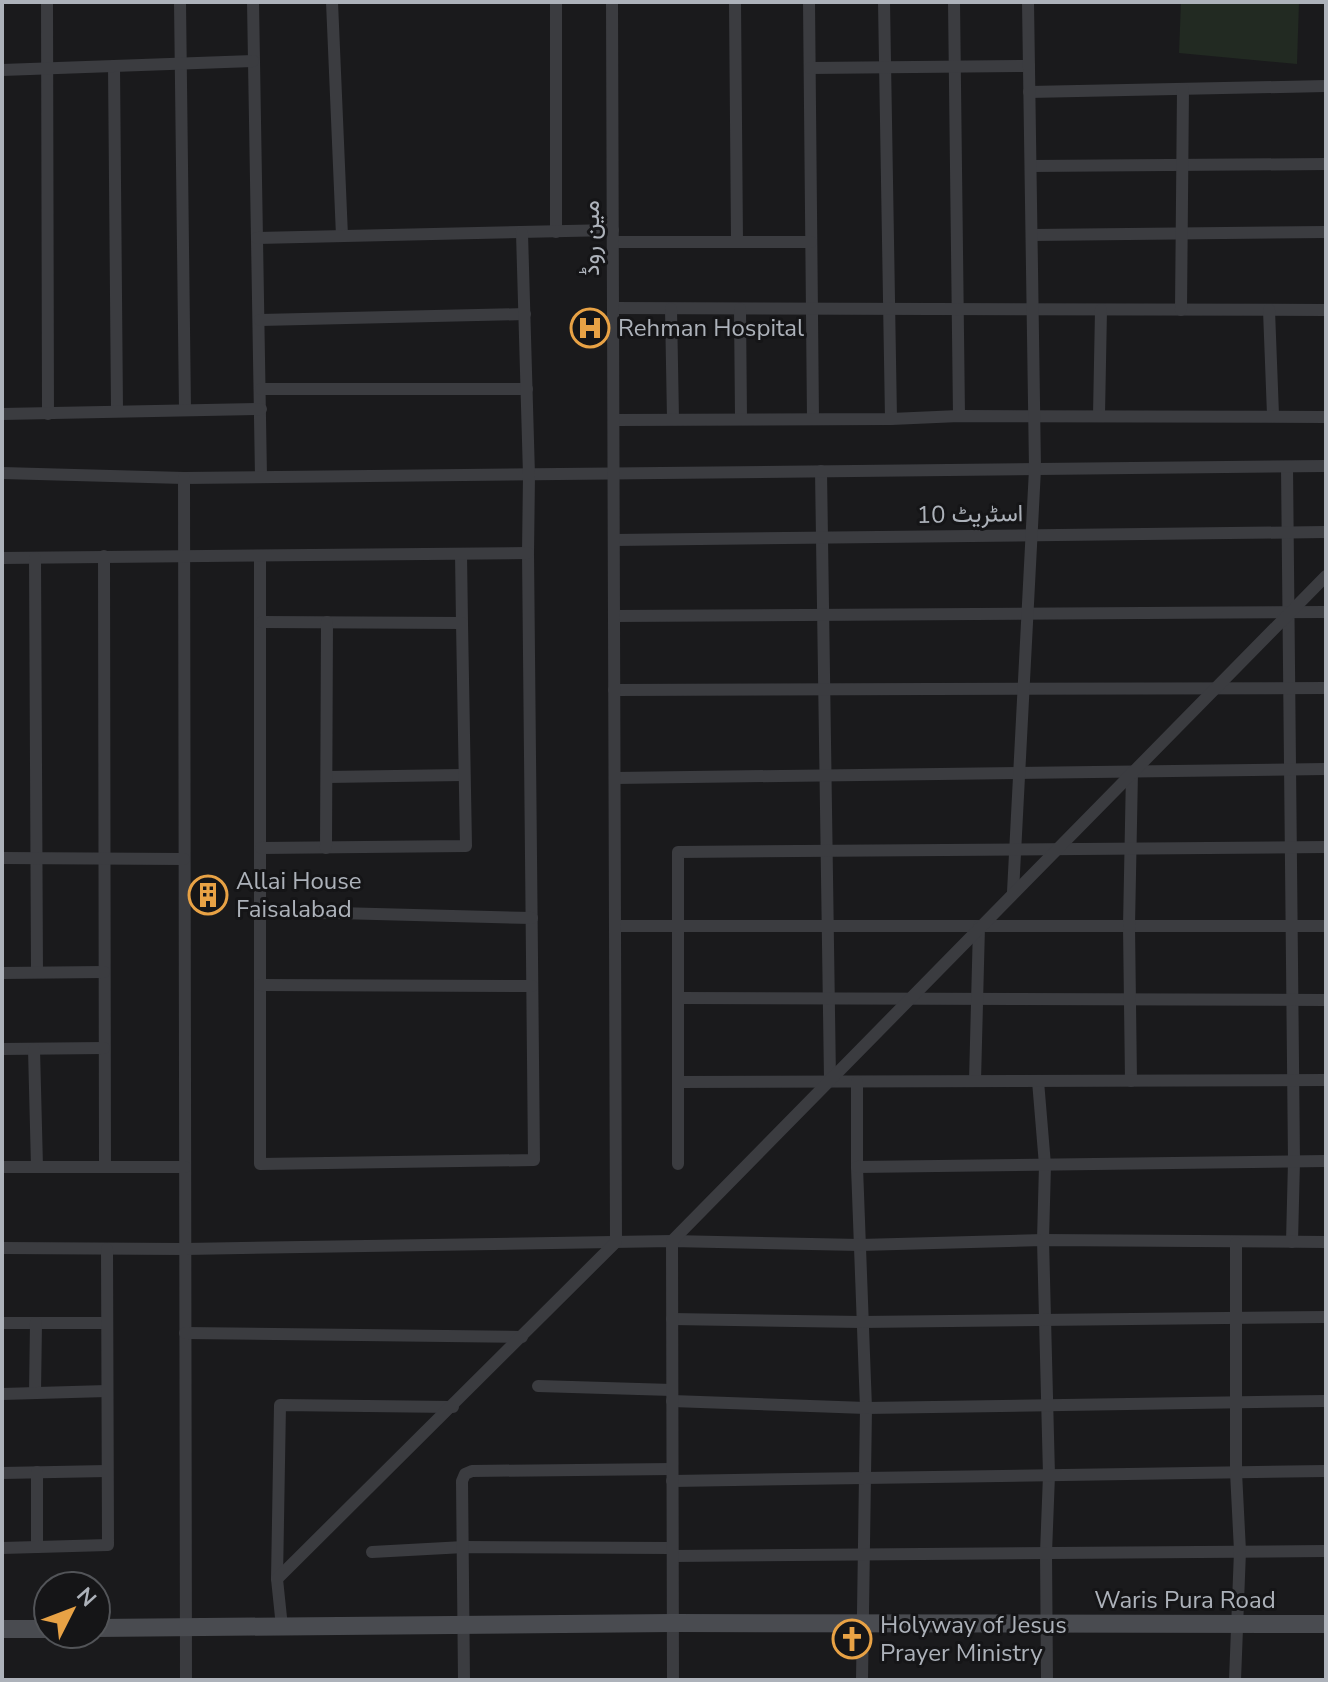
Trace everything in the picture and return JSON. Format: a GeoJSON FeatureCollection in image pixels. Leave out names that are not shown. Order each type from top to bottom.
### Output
{"type":"FeatureCollection","features":[{"type":"Feature","properties":{"kind":"main road","name":"Waris Pura Road"},"geometry":{"type":"LineString","coordinates":[[112,1628],[666,1623],[1326,1624]]}},
{"type":"Feature","properties":{"kind":"main road"},"geometry":{"type":"LineString","coordinates":[[2,1629],[32,1629]]}},
{"type":"Feature","properties":{"kind":"street"},"geometry":{"type":"LineString","coordinates":[[47,2],[48,414]]}},
{"type":"Feature","properties":{"kind":"street"},"geometry":{"type":"LineString","coordinates":[[180,2],[185,410]]}},
{"type":"Feature","properties":{"kind":"street"},"geometry":{"type":"LineString","coordinates":[[253,2],[261,477]]}},
{"type":"Feature","properties":{"kind":"street"},"geometry":{"type":"LineString","coordinates":[[332,2],[342,236]]}},
{"type":"Feature","properties":{"kind":"street"},"geometry":{"type":"LineString","coordinates":[[556,2],[556,232]]}},
{"type":"Feature","properties":{"kind":"street","name":"مین روڈ"},"geometry":{"type":"LineString","coordinates":[[612,2],[616,1242]]}},
{"type":"Feature","properties":{"kind":"street"},"geometry":{"type":"LineString","coordinates":[[735,2],[737,242]]}},
{"type":"Feature","properties":{"kind":"street"},"geometry":{"type":"LineString","coordinates":[[809,2],[813,419]]}},
{"type":"Feature","properties":{"kind":"street"},"geometry":{"type":"LineString","coordinates":[[884,2],[891,419]]}},
{"type":"Feature","properties":{"kind":"street"},"geometry":{"type":"LineString","coordinates":[[954,2],[959,416]]}},
{"type":"Feature","properties":{"kind":"street"},"geometry":{"type":"LineString","coordinates":[[1013,892],[1035,469],[1028,2]]}},
{"type":"Feature","properties":{"kind":"street"},"geometry":{"type":"LineString","coordinates":[[2,70],[253,61]]}},
{"type":"Feature","properties":{"kind":"street"},"geometry":{"type":"LineString","coordinates":[[114,66],[117,410]]}},
{"type":"Feature","properties":{"kind":"street"},"geometry":{"type":"LineString","coordinates":[[810,68],[1029,66]]}},
{"type":"Feature","properties":{"kind":"street"},"geometry":{"type":"LineString","coordinates":[[1029,92],[1326,86]]}},
{"type":"Feature","properties":{"kind":"street"},"geometry":{"type":"LineString","coordinates":[[1181,310],[1183,89]]}},
{"type":"Feature","properties":{"kind":"street"},"geometry":{"type":"LineString","coordinates":[[1031,166],[1326,164]]}},
{"type":"Feature","properties":{"kind":"street"},"geometry":{"type":"LineString","coordinates":[[257,238],[556,232],[737,242],[811,242]]}},
{"type":"Feature","properties":{"kind":"street"},"geometry":{"type":"LineString","coordinates":[[1032,235],[1326,232]]}},
{"type":"Feature","properties":{"kind":"street"},"geometry":{"type":"LineString","coordinates":[[260,557],[260,1164],[534,1160],[529,475],[522,233]]}},
{"type":"Feature","properties":{"kind":"street"},"geometry":{"type":"LineString","coordinates":[[613,308],[1326,310]]}},
{"type":"Feature","properties":{"kind":"street"},"geometry":{"type":"LineString","coordinates":[[671,309],[673,419]]}},
{"type":"Feature","properties":{"kind":"street"},"geometry":{"type":"LineString","coordinates":[[740,309],[741,418]]}},
{"type":"Feature","properties":{"kind":"street"},"geometry":{"type":"LineString","coordinates":[[1099,415],[1101,310]]}},
{"type":"Feature","properties":{"kind":"street"},"geometry":{"type":"LineString","coordinates":[[1269,310],[1273,415]]}},
{"type":"Feature","properties":{"kind":"street"},"geometry":{"type":"LineString","coordinates":[[260,320],[525,314]]}},
{"type":"Feature","properties":{"kind":"street"},"geometry":{"type":"LineString","coordinates":[[261,389],[527,389]]}},
{"type":"Feature","properties":{"kind":"street"},"geometry":{"type":"LineString","coordinates":[[2,414],[261,409]]}},
{"type":"Feature","properties":{"kind":"street"},"geometry":{"type":"LineString","coordinates":[[614,420],[1034,415],[1326,417]]}},
{"type":"Feature","properties":{"kind":"street"},"geometry":{"type":"LineString","coordinates":[[2,473],[184,478],[1326,466]]}},
{"type":"Feature","properties":{"kind":"street"},"geometry":{"type":"LineString","coordinates":[[1287,467],[1294,1161],[1292,1242]]}},
{"type":"Feature","properties":{"kind":"street"},"geometry":{"type":"LineString","coordinates":[[821,471],[828,1080]]}},
{"type":"Feature","properties":{"kind":"street"},"geometry":{"type":"LineString","coordinates":[[184,478],[186,1680]]}},
{"type":"Feature","properties":{"kind":"street","name":"اسٹریٹ 10"},"geometry":{"type":"LineString","coordinates":[[614,540],[1326,532]]}},
{"type":"Feature","properties":{"kind":"street"},"geometry":{"type":"LineString","coordinates":[[2,558],[528,553]]}},
{"type":"Feature","properties":{"kind":"street"},"geometry":{"type":"LineString","coordinates":[[261,848],[466,846],[461,554]]}},
{"type":"Feature","properties":{"kind":"street"},"geometry":{"type":"LineString","coordinates":[[104,556],[105,1167]]}},
{"type":"Feature","properties":{"kind":"street"},"geometry":{"type":"LineString","coordinates":[[35,558],[37,972]]}},
{"type":"Feature","properties":{"kind":"street"},"geometry":{"type":"LineString","coordinates":[[673,1680],[666,1623],[672,1552],[672,1241],[1326,576]]}},
{"type":"Feature","properties":{"kind":"street"},"geometry":{"type":"LineString","coordinates":[[614,616],[1326,612]]}},
{"type":"Feature","properties":{"kind":"street"},"geometry":{"type":"LineString","coordinates":[[262,622],[462,623]]}},
{"type":"Feature","properties":{"kind":"street"},"geometry":{"type":"LineString","coordinates":[[326,848],[327,622]]}},
{"type":"Feature","properties":{"kind":"street"},"geometry":{"type":"LineString","coordinates":[[614,690],[1326,688]]}},
{"type":"Feature","properties":{"kind":"street"},"geometry":{"type":"LineString","coordinates":[[615,778],[1326,769]]}},
{"type":"Feature","properties":{"kind":"street"},"geometry":{"type":"LineString","coordinates":[[1131,1081],[1129,926],[1132,772]]}},
{"type":"Feature","properties":{"kind":"street"},"geometry":{"type":"LineString","coordinates":[[327,777],[463,775]]}},
{"type":"Feature","properties":{"kind":"street"},"geometry":{"type":"LineString","coordinates":[[678,1164],[678,852],[1326,847]]}},
{"type":"Feature","properties":{"kind":"street"},"geometry":{"type":"LineString","coordinates":[[2,858],[184,859]]}},
{"type":"Feature","properties":{"kind":"street"},"geometry":{"type":"LineString","coordinates":[[261,911],[532,918]]}},
{"type":"Feature","properties":{"kind":"street"},"geometry":{"type":"LineString","coordinates":[[615,926],[1326,926]]}},
{"type":"Feature","properties":{"kind":"street"},"geometry":{"type":"LineString","coordinates":[[975,1081],[979,926]]}},
{"type":"Feature","properties":{"kind":"street"},"geometry":{"type":"LineString","coordinates":[[2,973],[104,972]]}},
{"type":"Feature","properties":{"kind":"street"},"geometry":{"type":"LineString","coordinates":[[260,985],[532,986]]}},
{"type":"Feature","properties":{"kind":"street"},"geometry":{"type":"LineString","coordinates":[[679,998],[1326,1000]]}},
{"type":"Feature","properties":{"kind":"street"},"geometry":{"type":"LineString","coordinates":[[2,1049],[104,1048]]}},
{"type":"Feature","properties":{"kind":"street"},"geometry":{"type":"LineString","coordinates":[[34,1049],[37,1167]]}},
{"type":"Feature","properties":{"kind":"street"},"geometry":{"type":"LineString","coordinates":[[678,1082],[1326,1080]]}},
{"type":"Feature","properties":{"kind":"street"},"geometry":{"type":"LineString","coordinates":[[1038,1081],[1045,1165],[1043,1240],[1049,1475],[1047,1680]]}},
{"type":"Feature","properties":{"kind":"street"},"geometry":{"type":"LineString","coordinates":[[857,1082],[861,1322],[866,1408],[862,1680]]}},
{"type":"Feature","properties":{"kind":"street"},"geometry":{"type":"LineString","coordinates":[[857,1167],[1326,1161]]}},
{"type":"Feature","properties":{"kind":"street"},"geometry":{"type":"LineString","coordinates":[[2,1167],[185,1167]]}},
{"type":"Feature","properties":{"kind":"street"},"geometry":{"type":"LineString","coordinates":[[2,1248],[185,1249],[672,1241],[860,1245],[1043,1240],[1326,1242]]}},
{"type":"Feature","properties":{"kind":"street"},"geometry":{"type":"LineString","coordinates":[[277,1579],[616,1242]]}},
{"type":"Feature","properties":{"kind":"street"},"geometry":{"type":"LineString","coordinates":[[1235,1680],[1240,1551],[1236,1472],[1236,1243]]}},
{"type":"Feature","properties":{"kind":"street"},"geometry":{"type":"LineString","coordinates":[[2,1548],[108,1545],[107,1249]]}},
{"type":"Feature","properties":{"kind":"street"},"geometry":{"type":"LineString","coordinates":[[672,1319],[861,1322],[1326,1317]]}},
{"type":"Feature","properties":{"kind":"street"},"geometry":{"type":"LineString","coordinates":[[2,1323],[107,1323]]}},
{"type":"Feature","properties":{"kind":"street"},"geometry":{"type":"LineString","coordinates":[[35,1393],[36,1323]]}},
{"type":"Feature","properties":{"kind":"street"},"geometry":{"type":"LineString","coordinates":[[185,1333],[522,1337]]}},
{"type":"Feature","properties":{"kind":"street"},"geometry":{"type":"LineString","coordinates":[[538,1386],[866,1408],[1326,1401]]}},
{"type":"Feature","properties":{"kind":"street"},"geometry":{"type":"LineString","coordinates":[[2,1394],[107,1391]]}},
{"type":"Feature","properties":{"kind":"street"},"geometry":{"type":"LineString","coordinates":[[282,1627],[277,1579],[280,1405],[453,1407]]}},
{"type":"Feature","properties":{"kind":"street"},"geometry":{"type":"LineString","coordinates":[[2,1473],[107,1471]]}},
{"type":"Feature","properties":{"kind":"street"},"geometry":{"type":"LineString","coordinates":[[464,1680],[462,1481],[465,1474],[472,1471],[865,1478],[1326,1471]]}},
{"type":"Feature","properties":{"kind":"street"},"geometry":{"type":"LineString","coordinates":[[37,1472],[37,1547]]}},
{"type":"Feature","properties":{"kind":"street"},"geometry":{"type":"LineString","coordinates":[[372,1552],[464,1547],[864,1554],[1326,1551]]}},
{"type":"Feature","properties":{"kind":"shaded area"},"geometry":{"type":"Polygon","coordinates":[[[1181,2],[1299,2],[1297,64],[1179,53],[1181,2]]]}},
{"type":"Feature","properties":{"kind":"place","name":"Rehman Hospital"},"geometry":{"type":"Point","coordinates":[590,328]}},
{"type":"Feature","properties":{"kind":"place","name":"Allai House Faisalabad"},"geometry":{"type":"Point","coordinates":[208,895]}},
{"type":"Feature","properties":{"kind":"place","name":"Holyway of Jesus Prayer Ministry"},"geometry":{"type":"Point","coordinates":[852,1639]}}]}
